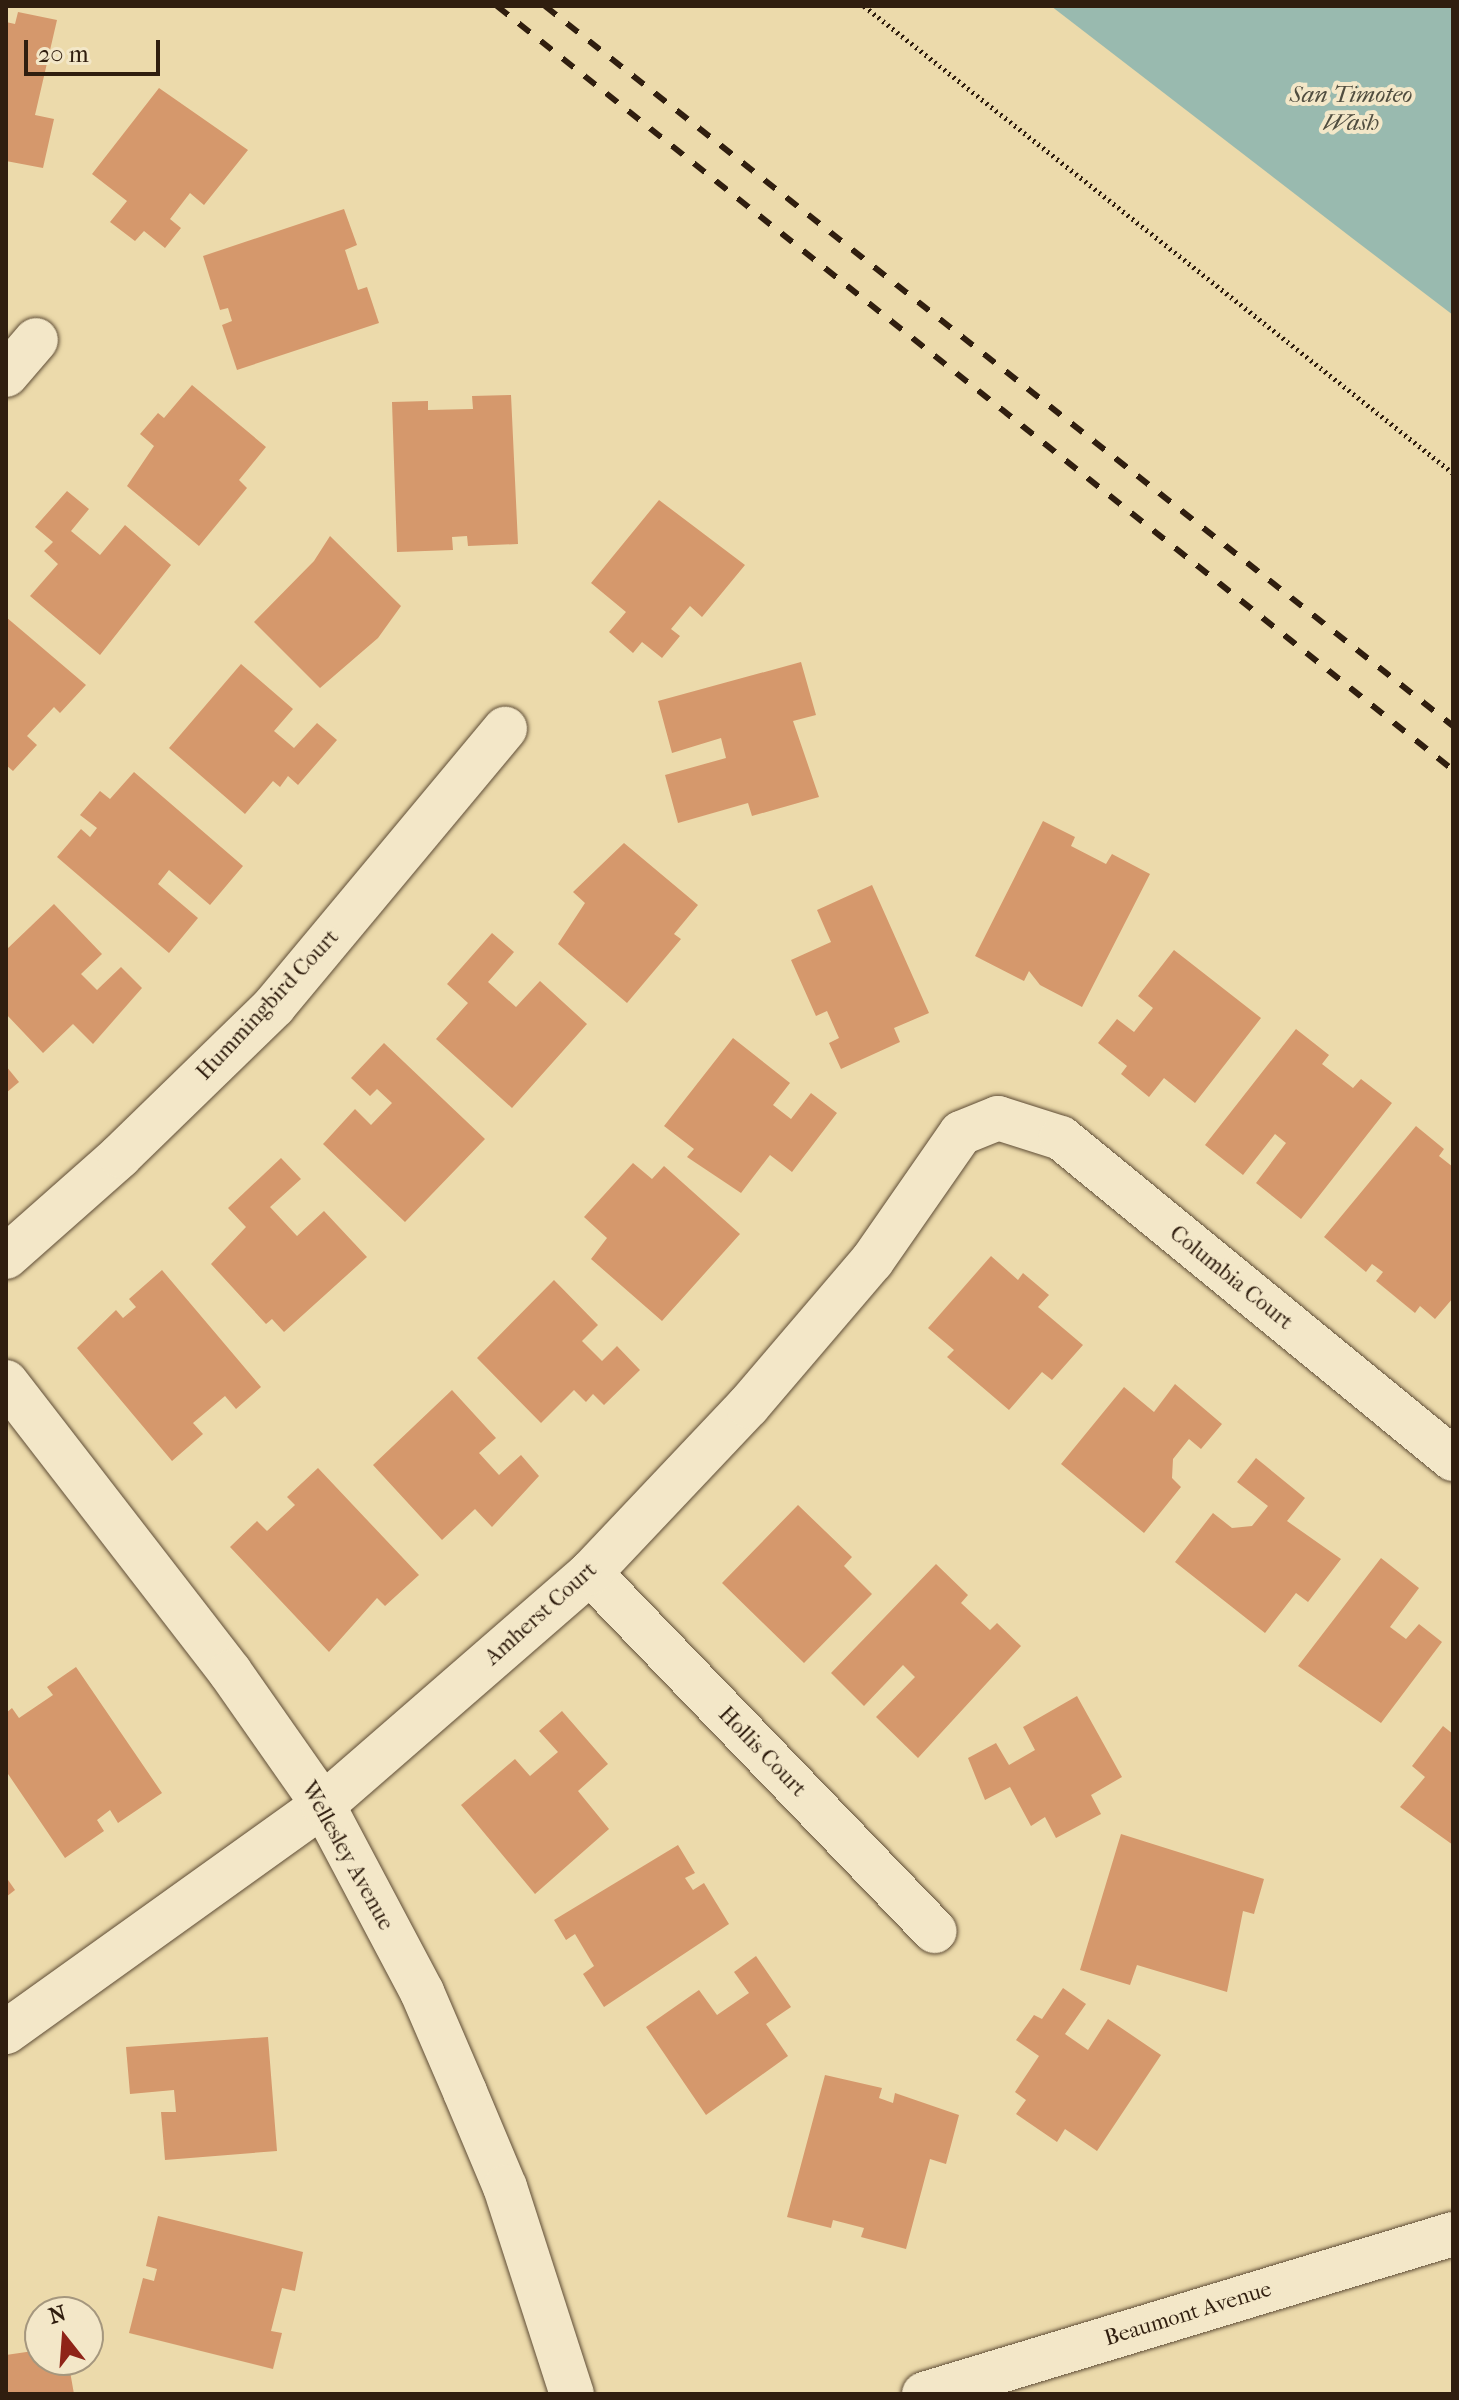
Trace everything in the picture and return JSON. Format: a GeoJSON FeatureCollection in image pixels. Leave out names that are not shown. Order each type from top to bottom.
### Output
{"type":"FeatureCollection","features":[{"type":"Feature","properties":{"kind":"street"},"geometry":{"type":"LineString","coordinates":[[6,375],[36,340]]}},
{"type":"Feature","properties":{"kind":"street","name":"Hummingbird Court"},"geometry":{"type":"LineString","coordinates":[[6,1257],[120,1156],[274,1006],[505,729]]}},
{"type":"Feature","properties":{"kind":"street","name":"Columbia Court"},"geometry":{"type":"LineString","coordinates":[[998,1118],[1061,1138],[1453,1459]]}},
{"type":"Feature","properties":{"kind":"street","name":"Amherst Court"},"geometry":{"type":"LineString","coordinates":[[6,2032],[323,1805],[590,1573],[748,1406],[872,1261],[961,1133],[998,1118]]}},
{"type":"Feature","properties":{"kind":"street","name":"Wellesley Avenue"},"geometry":{"type":"LineString","coordinates":[[6,1382],[230,1672],[323,1805],[422,1992],[465,2092],[505,2187],[572,2394]]}},
{"type":"Feature","properties":{"kind":"street","name":"Hollis Court"},"geometry":{"type":"LineString","coordinates":[[590,1573],[935,1931]]}},
{"type":"Feature","properties":{"kind":"street","name":"Beaumont Avenue"},"geometry":{"type":"LineString","coordinates":[[924,2394],[1453,2234]]}},
{"type":"Feature","properties":{"kind":"path"},"geometry":{"type":"LineString","coordinates":[[864,6],[1453,473]]}},
{"type":"Feature","properties":{"kind":"water","name":"San Timoteo Wash"},"geometry":{"type":"Polygon","coordinates":[[[1051,6],[1453,6],[1453,315],[1352,238],[1051,6]]]}},
{"type":"Feature","properties":{"kind":"building"},"geometry":{"type":"Polygon","coordinates":[[[18,12],[57,20],[35,115],[54,119],[43,168],[6,161],[6,22],[15,24],[18,12]]]}},
{"type":"Feature","properties":{"kind":"building"},"geometry":{"type":"Polygon","coordinates":[[[159,88],[248,150],[204,205],[190,193],[170,219],[181,228],[165,248],[144,231],[135,241],[110,222],[127,201],[92,174],[159,88]]]}},
{"type":"Feature","properties":{"kind":"building"},"geometry":{"type":"Polygon","coordinates":[[[344,209],[357,245],[345,250],[358,290],[367,287],[379,323],[237,370],[222,325],[232,321],[228,308],[220,310],[203,256],[344,209]]]}},
{"type":"Feature","properties":{"kind":"building"},"geometry":{"type":"Polygon","coordinates":[[[192,385],[266,447],[239,480],[247,488],[199,546],[127,486],[154,446],[140,434],[158,413],[164,418],[192,385]]]}},
{"type":"Feature","properties":{"kind":"building"},"geometry":{"type":"Polygon","coordinates":[[[511,395],[518,544],[468,546],[467,536],[452,537],[453,550],[397,552],[392,402],[428,401],[428,410],[473,409],[472,396],[511,395]]]}},
{"type":"Feature","properties":{"kind":"building"},"geometry":{"type":"Polygon","coordinates":[[[67,491],[89,509],[71,531],[100,555],[125,525],[171,565],[100,655],[30,596],[58,564],[44,551],[53,542],[35,527],[67,491]]]}},
{"type":"Feature","properties":{"kind":"building"},"geometry":{"type":"Polygon","coordinates":[[[659,500],[745,565],[702,617],[690,606],[671,629],[680,636],[662,658],[642,642],[633,653],[609,632],[626,612],[591,583],[659,500]]]}},
{"type":"Feature","properties":{"kind":"building"},"geometry":{"type":"Polygon","coordinates":[[[330,536],[401,606],[378,638],[320,688],[254,622],[314,561],[330,536]]]}},
{"type":"Feature","properties":{"kind":"building"},"geometry":{"type":"Polygon","coordinates":[[[6,617],[86,685],[60,713],[54,707],[27,736],[37,745],[13,771],[6,765],[6,617]]]}},
{"type":"Feature","properties":{"kind":"building"},"geometry":{"type":"Polygon","coordinates":[[[801,662],[816,715],[793,721],[819,797],[752,816],[748,803],[678,823],[665,775],[726,758],[721,738],[672,753],[658,701],[801,662]]]}},
{"type":"Feature","properties":{"kind":"building"},"geometry":{"type":"Polygon","coordinates":[[[241,664],[293,709],[274,731],[294,748],[317,723],[337,740],[298,785],[288,776],[280,787],[273,781],[245,814],[169,748],[241,664]]]}},
{"type":"Feature","properties":{"kind":"building"},"geometry":{"type":"Polygon","coordinates":[[[134,772],[243,866],[210,905],[169,870],[158,884],[198,918],[169,953],[57,857],[81,829],[90,837],[97,828],[80,815],[100,791],[110,799],[134,772]]]}},
{"type":"Feature","properties":{"kind":"building"},"geometry":{"type":"Polygon","coordinates":[[[1043,821],[1075,837],[1071,846],[1106,864],[1112,854],[1150,874],[1082,1007],[1040,985],[1029,971],[1024,981],[975,956],[1043,821]]]}},
{"type":"Feature","properties":{"kind":"building"},"geometry":{"type":"Polygon","coordinates":[[[624,843],[698,905],[674,934],[681,939],[627,1003],[558,944],[585,903],[573,892],[624,843]]]}},
{"type":"Feature","properties":{"kind":"building"},"geometry":{"type":"Polygon","coordinates":[[[872,885],[929,1013],[894,1028],[900,1042],[841,1069],[829,1043],[839,1038],[827,1011],[816,1016],[791,960],[831,942],[817,910],[872,885]]]}},
{"type":"Feature","properties":{"kind":"building"},"geometry":{"type":"Polygon","coordinates":[[[54,904],[102,954],[81,974],[97,990],[121,967],[142,988],[93,1044],[73,1024],[43,1053],[6,1014],[6,950],[54,904]]]}},
{"type":"Feature","properties":{"kind":"building"},"geometry":{"type":"Polygon","coordinates":[[[492,933],[514,952],[488,982],[516,1007],[540,981],[587,1024],[512,1108],[436,1039],[468,1003],[447,984],[492,933]]]}},
{"type":"Feature","properties":{"kind":"building"},"geometry":{"type":"Polygon","coordinates":[[[1174,950],[1261,1018],[1195,1103],[1164,1078],[1149,1097],[1121,1074],[1127,1066],[1098,1043],[1117,1019],[1134,1032],[1153,1008],[1138,996],[1174,950]]]}},
{"type":"Feature","properties":{"kind":"building"},"geometry":{"type":"Polygon","coordinates":[[[1296,1029],[1329,1055],[1322,1064],[1353,1088],[1361,1079],[1392,1103],[1301,1219],[1256,1183],[1286,1143],[1275,1134],[1243,1175],[1205,1145],[1296,1029]]]}},
{"type":"Feature","properties":{"kind":"building"},"geometry":{"type":"Polygon","coordinates":[[[733,1038],[790,1083],[773,1105],[791,1119],[811,1093],[837,1113],[792,1172],[770,1155],[741,1193],[687,1157],[694,1149],[664,1126],[733,1038]]]}},
{"type":"Feature","properties":{"kind":"building"},"geometry":{"type":"Polygon","coordinates":[[[384,1043],[485,1139],[405,1222],[323,1144],[355,1109],[371,1125],[392,1103],[377,1089],[370,1096],[351,1078],[384,1043]]]}},
{"type":"Feature","properties":{"kind":"building"},"geometry":{"type":"Polygon","coordinates":[[[6,1066],[19,1082],[6,1093],[6,1066]]]}},
{"type":"Feature","properties":{"kind":"building"},"geometry":{"type":"Polygon","coordinates":[[[1416,1126],[1444,1149],[1439,1156],[1453,1167],[1453,1298],[1435,1319],[1420,1306],[1415,1313],[1376,1281],[1383,1272],[1372,1264],[1366,1272],[1324,1237],[1416,1126]]]}},
{"type":"Feature","properties":{"kind":"building"},"geometry":{"type":"Polygon","coordinates":[[[281,1158],[301,1179],[270,1207],[297,1236],[324,1211],[367,1257],[284,1332],[272,1319],[266,1324],[211,1264],[246,1227],[228,1208],[281,1158]]]}},
{"type":"Feature","properties":{"kind":"building"},"geometry":{"type":"Polygon","coordinates":[[[633,1163],[652,1179],[664,1166],[740,1234],[662,1321],[591,1259],[607,1238],[584,1217],[633,1163]]]}},
{"type":"Feature","properties":{"kind":"building"},"geometry":{"type":"Polygon","coordinates":[[[991,1256],[1018,1280],[1023,1273],[1049,1295],[1038,1307],[1083,1345],[1052,1380],[1042,1372],[1009,1410],[947,1357],[954,1350],[928,1328],[991,1256]]]}},
{"type":"Feature","properties":{"kind":"building"},"geometry":{"type":"Polygon","coordinates":[[[162,1270],[261,1387],[236,1409],[225,1396],[193,1423],[203,1434],[172,1461],[77,1348],[116,1310],[123,1318],[136,1307],[129,1299],[162,1270]]]}},
{"type":"Feature","properties":{"kind":"building"},"geometry":{"type":"Polygon","coordinates":[[[554,1280],[598,1325],[582,1341],[602,1361],[617,1346],[640,1370],[604,1405],[593,1394],[586,1402],[574,1390],[541,1423],[477,1358],[554,1280]]]}},
{"type":"Feature","properties":{"kind":"building"},"geometry":{"type":"Polygon","coordinates":[[[1175,1384],[1222,1424],[1201,1449],[1189,1439],[1173,1459],[1172,1478],[1181,1487],[1144,1533],[1061,1464],[1124,1387],[1154,1412],[1175,1384]]]}},
{"type":"Feature","properties":{"kind":"building"},"geometry":{"type":"Polygon","coordinates":[[[452,1390],[496,1438],[479,1453],[499,1475],[521,1455],[539,1476],[492,1527],[475,1509],[442,1540],[373,1465],[452,1390]]]}},
{"type":"Feature","properties":{"kind":"building"},"geometry":{"type":"Polygon","coordinates":[[[1256,1458],[1305,1498],[1287,1521],[1341,1559],[1308,1602],[1296,1593],[1265,1633],[1175,1562],[1213,1513],[1232,1528],[1252,1526],[1268,1506],[1237,1482],[1256,1458]]]}},
{"type":"Feature","properties":{"kind":"building"},"geometry":{"type":"Polygon","coordinates":[[[318,1468],[419,1575],[385,1606],[377,1598],[329,1652],[230,1547],[257,1521],[267,1531],[295,1505],[287,1497],[318,1468]]]}},
{"type":"Feature","properties":{"kind":"building"},"geometry":{"type":"Polygon","coordinates":[[[798,1505],[852,1557],[844,1566],[872,1594],[804,1663],[722,1583],[798,1505]]]}},
{"type":"Feature","properties":{"kind":"building"},"geometry":{"type":"Polygon","coordinates":[[[1381,1558],[1419,1588],[1390,1627],[1406,1639],[1419,1624],[1442,1642],[1381,1723],[1298,1666],[1381,1558]]]}},
{"type":"Feature","properties":{"kind":"building"},"geometry":{"type":"Polygon","coordinates":[[[936,1564],[968,1595],[961,1603],[990,1630],[997,1623],[1021,1646],[918,1758],[876,1717],[915,1677],[903,1665],[864,1706],[831,1673],[936,1564]]]}},
{"type":"Feature","properties":{"kind":"building"},"geometry":{"type":"Polygon","coordinates":[[[76,1667],[162,1793],[118,1823],[110,1810],[97,1820],[104,1831],[65,1858],[6,1771],[6,1713],[12,1708],[19,1718],[53,1695],[47,1687],[76,1667]]]}},
{"type":"Feature","properties":{"kind":"building"},"geometry":{"type":"Polygon","coordinates":[[[1077,1696],[1122,1777],[1091,1795],[1101,1814],[1056,1838],[1045,1817],[1031,1826],[1010,1787],[985,1800],[968,1758],[996,1743],[1009,1765],[1035,1750],[1023,1727],[1077,1696]]]}},
{"type":"Feature","properties":{"kind":"building"},"geometry":{"type":"Polygon","coordinates":[[[562,1711],[608,1764],[578,1791],[609,1829],[535,1894],[461,1805],[515,1759],[530,1776],[558,1752],[539,1731],[562,1711]]]}},
{"type":"Feature","properties":{"kind":"building"},"geometry":{"type":"Polygon","coordinates":[[[1443,1726],[1453,1734],[1453,1845],[1400,1807],[1425,1777],[1412,1766],[1443,1726]]]}},
{"type":"Feature","properties":{"kind":"building"},"geometry":{"type":"Polygon","coordinates":[[[1121,1834],[1264,1879],[1254,1914],[1243,1911],[1227,1992],[1137,1965],[1130,1985],[1080,1970],[1121,1834]]]}},
{"type":"Feature","properties":{"kind":"building"},"geometry":{"type":"Polygon","coordinates":[[[678,1845],[695,1873],[685,1878],[693,1890],[704,1883],[729,1924],[604,2007],[583,1974],[594,1966],[575,1934],[566,1940],[554,1920],[678,1845]]]}},
{"type":"Feature","properties":{"kind":"building"},"geometry":{"type":"Polygon","coordinates":[[[6,1877],[15,1890],[6,1897],[6,1877]]]}},
{"type":"Feature","properties":{"kind":"building"},"geometry":{"type":"Polygon","coordinates":[[[756,1956],[791,2007],[766,2024],[788,2056],[706,2115],[646,2027],[699,1990],[717,2015],[749,1993],[734,1972],[756,1956]]]}},
{"type":"Feature","properties":{"kind":"building"},"geometry":{"type":"Polygon","coordinates":[[[1063,1988],[1086,2004],[1065,2034],[1088,2050],[1108,2019],[1161,2055],[1097,2151],[1065,2129],[1057,2142],[1016,2114],[1026,2100],[1015,2092],[1039,2056],[1016,2040],[1034,2015],[1042,2019],[1063,1988]]]}},
{"type":"Feature","properties":{"kind":"building"},"geometry":{"type":"Polygon","coordinates":[[[268,2037],[277,2151],[165,2160],[161,2112],[176,2112],[174,2090],[130,2094],[126,2047],[268,2037]]]}},
{"type":"Feature","properties":{"kind":"building"},"geometry":{"type":"Polygon","coordinates":[[[825,2075],[882,2088],[879,2098],[893,2103],[895,2093],[959,2115],[946,2164],[930,2159],[906,2249],[861,2237],[864,2228],[833,2220],[831,2228],[787,2217],[825,2075]]]}},
{"type":"Feature","properties":{"kind":"building"},"geometry":{"type":"Polygon","coordinates":[[[158,2216],[303,2252],[295,2291],[282,2288],[271,2331],[282,2333],[273,2369],[129,2333],[143,2278],[154,2281],[157,2269],[146,2266],[158,2216]]]}},
{"type":"Feature","properties":{"kind":"building"},"geometry":{"type":"Polygon","coordinates":[[[24,2352],[24,2376],[71,2376],[74,2394],[6,2394],[6,2355],[24,2352]]]}},
{"type":"Feature","properties":{"kind":"railway"},"geometry":{"type":"LineString","coordinates":[[497,6],[1453,770]]}},
{"type":"Feature","properties":{"kind":"railway"},"geometry":{"type":"LineString","coordinates":[[545,6],[1453,726]]}}]}
